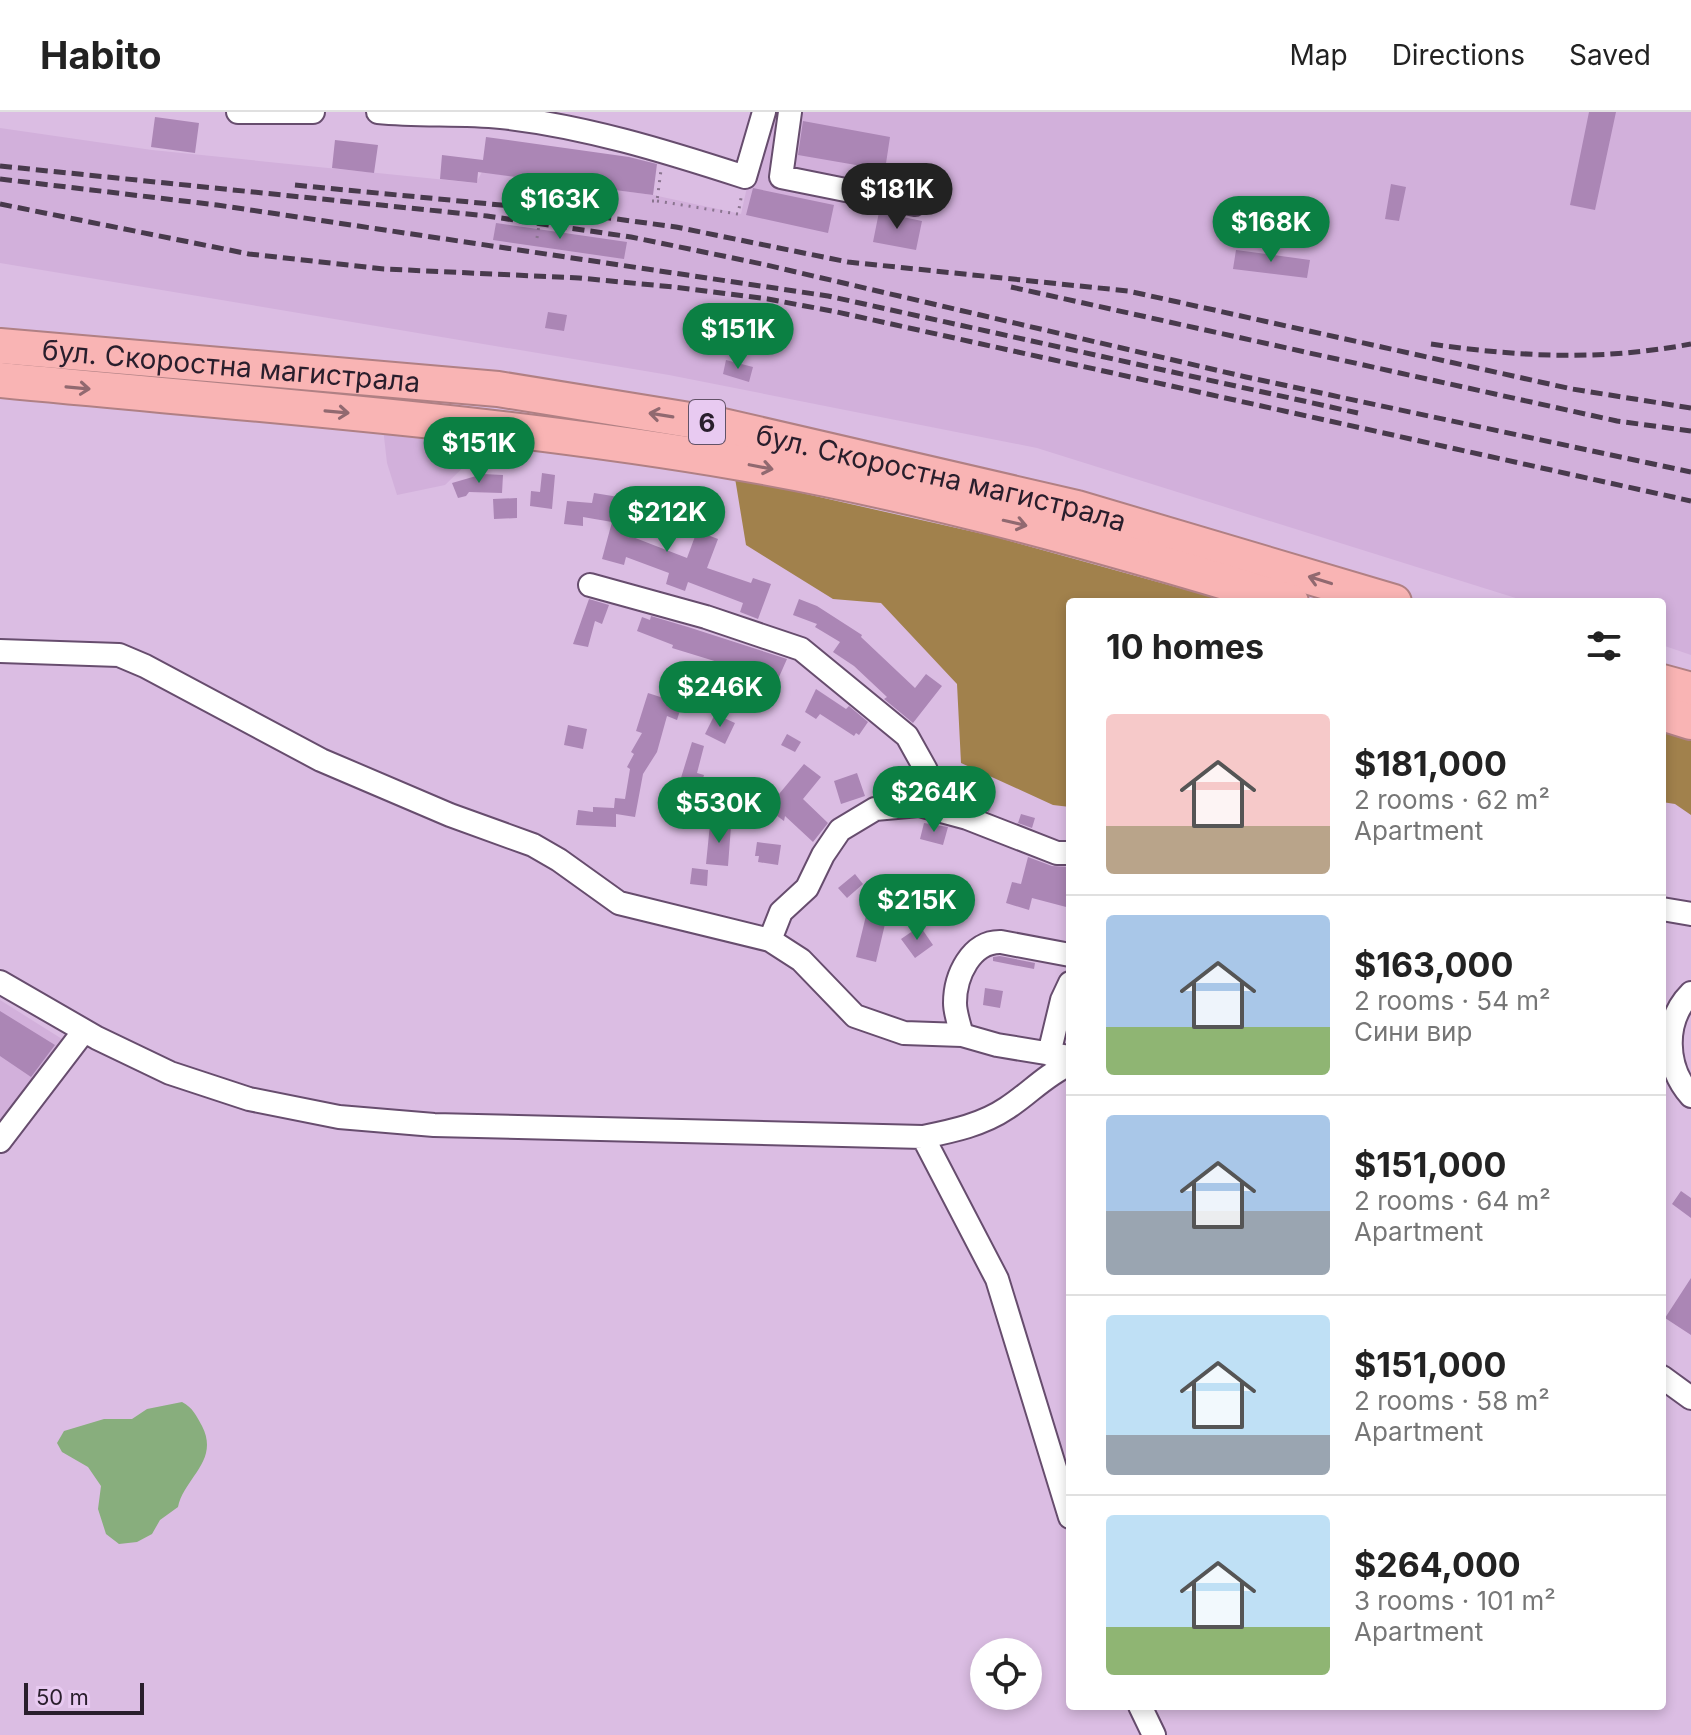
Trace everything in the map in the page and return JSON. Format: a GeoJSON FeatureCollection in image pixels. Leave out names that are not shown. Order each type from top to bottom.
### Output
{"type":"FeatureCollection","features":[{"type":"Feature","properties":{"kind":"highway","name":"бул. Скоростна магистрала"},"geometry":{"type":"LineString","coordinates":[[0,346],[498,389],[714,424],[1077,508],[1381,598]]}},
{"type":"Feature","properties":{"kind":"highway","name":"бул. Скоростна магистрала"},"geometry":{"type":"LineString","coordinates":[[0,380],[504,428],[742,463],[1041,530],[1277,598]]}},
{"type":"Feature","properties":{"kind":"highway"},"geometry":{"type":"LineString","coordinates":[[1666,683],[1691,690]]}},
{"type":"Feature","properties":{"kind":"highway"},"geometry":{"type":"LineString","coordinates":[[1666,714],[1691,722]]}},
{"type":"Feature","properties":{"kind":"street"},"geometry":{"type":"LineString","coordinates":[[238,112],[313,112]]}},
{"type":"Feature","properties":{"kind":"street"},"geometry":{"type":"LineString","coordinates":[[378,112],[498,117],[550,124],[668,153],[745,177],[764,112]]}},
{"type":"Feature","properties":{"kind":"street"},"geometry":{"type":"LineString","coordinates":[[790,112],[781,177],[915,204]]}},
{"type":"Feature","properties":{"kind":"street"},"geometry":{"type":"LineString","coordinates":[[590,585],[706,617],[801,649],[907,736],[926,770],[919,805]]}},
{"type":"Feature","properties":{"kind":"street"},"geometry":{"type":"LineString","coordinates":[[0,651],[119,655],[321,760],[450,815],[533,845],[619,903],[770,940],[801,960],[855,1016],[904,1033],[962,1035],[997,1045],[1060,1055],[1062,1000],[1066,992]]}},
{"type":"Feature","properties":{"kind":"street"},"geometry":{"type":"LineString","coordinates":[[770,940],[781,912],[807,888],[823,855],[840,830],[875,809],[919,805],[967,818],[1057,853],[1066,853]]}},
{"type":"Feature","properties":{"kind":"street"},"geometry":{"type":"LineString","coordinates":[[1666,910],[1691,914]]}},
{"type":"Feature","properties":{"kind":"street"},"geometry":{"type":"LineString","coordinates":[[962,1035],[955,1006],[957,984],[964,965],[980,947],[990,942],[1001,942],[1066,954]]}},
{"type":"Feature","properties":{"kind":"street"},"geometry":{"type":"LineString","coordinates":[[0,982],[84,1031],[170,1073],[249,1099],[339,1117],[434,1125],[923,1137],[985,1121],[1009,1107],[1051,1073],[1066,1066]]}},
{"type":"Feature","properties":{"kind":"street"},"geometry":{"type":"LineString","coordinates":[[1691,993],[1679,1007],[1671,1051],[1674,1070],[1691,1096]]}},
{"type":"Feature","properties":{"kind":"street"},"geometry":{"type":"LineString","coordinates":[[0,1141],[84,1031]]}},
{"type":"Feature","properties":{"kind":"street"},"geometry":{"type":"LineString","coordinates":[[923,1137],[997,1279],[1066,1504]]}},
{"type":"Feature","properties":{"kind":"street"},"geometry":{"type":"LineString","coordinates":[[1666,1380],[1691,1398]]}},
{"type":"Feature","properties":{"kind":"street"},"geometry":{"type":"LineString","coordinates":[[1142,1710],[1154,1735]]}},
{"type":"Feature","properties":{"kind":"path"},"geometry":{"type":"LineString","coordinates":[[661,172],[654,201],[738,214],[741,200]]}},
{"type":"Feature","properties":{"kind":"path"},"geometry":{"type":"LineString","coordinates":[[537,238],[545,186]]}},
{"type":"Feature","properties":{"kind":"shaded area"},"geometry":{"type":"Polygon","coordinates":[[[764,112],[1691,112],[1691,655],[1666,646],[1666,598],[1515,598],[1037,448],[669,375],[0,263],[0,128],[152,150],[476,183],[482,172],[653,195],[741,214],[764,112]]]}},
{"type":"Feature","properties":{"kind":"shaded area"},"geometry":{"type":"Polygon","coordinates":[[[383,428],[475,437],[474,457],[445,485],[397,495],[387,463],[383,428]]]}},
{"type":"Feature","properties":{"kind":"shaded area"},"geometry":{"type":"Polygon","coordinates":[[[735,478],[992,536],[1216,598],[1066,598],[1066,807],[1053,805],[961,763],[957,684],[881,603],[833,599],[746,545],[735,478]]]}},
{"type":"Feature","properties":{"kind":"shaded area"},"geometry":{"type":"Polygon","coordinates":[[[1666,733],[1691,741],[1691,815],[1675,804],[1666,803],[1666,733]]]}},
{"type":"Feature","properties":{"kind":"shaded area"},"geometry":{"type":"Polygon","coordinates":[[[0,1000],[70,1044],[0,1134],[0,1000]]]}},
{"type":"Feature","properties":{"kind":"shaded area"},"geometry":{"type":"Polygon","coordinates":[[[182,1402],[192,1409],[202,1426],[207,1449],[204,1459],[178,1507],[160,1520],[152,1534],[137,1542],[119,1544],[106,1534],[98,1509],[101,1486],[88,1467],[62,1452],[57,1443],[64,1431],[104,1419],[132,1419],[147,1409],[182,1402]]]}},
{"type":"Feature","properties":{"kind":"building"},"geometry":{"type":"Polygon","coordinates":[[[1589,112],[1616,112],[1595,210],[1570,205],[1589,112]]]}},
{"type":"Feature","properties":{"kind":"building"},"geometry":{"type":"Polygon","coordinates":[[[155,117],[199,123],[195,153],[151,147],[155,117]]]}},
{"type":"Feature","properties":{"kind":"building"},"geometry":{"type":"Polygon","coordinates":[[[803,121],[890,137],[885,170],[798,155],[803,121]]]}},
{"type":"Feature","properties":{"kind":"building"},"geometry":{"type":"Polygon","coordinates":[[[486,137],[629,157],[657,164],[653,195],[478,172],[477,183],[440,179],[442,155],[483,160],[486,137]]]}},
{"type":"Feature","properties":{"kind":"building"},"geometry":{"type":"Polygon","coordinates":[[[335,140],[378,145],[374,173],[332,168],[335,140]]]}},
{"type":"Feature","properties":{"kind":"building"},"geometry":{"type":"Polygon","coordinates":[[[1391,184],[1406,187],[1399,221],[1385,219],[1391,184]]]}},
{"type":"Feature","properties":{"kind":"building"},"geometry":{"type":"Polygon","coordinates":[[[753,188],[834,205],[828,233],[746,215],[753,188]]]}},
{"type":"Feature","properties":{"kind":"building"},"geometry":{"type":"Polygon","coordinates":[[[879,212],[922,221],[916,250],[873,242],[879,212]]]}},
{"type":"Feature","properties":{"kind":"building"},"geometry":{"type":"Polygon","coordinates":[[[496,223],[627,242],[624,259],[493,240],[496,223]]]}},
{"type":"Feature","properties":{"kind":"building"},"geometry":{"type":"Polygon","coordinates":[[[1236,250],[1310,260],[1307,278],[1233,269],[1236,250]]]}},
{"type":"Feature","properties":{"kind":"building"},"geometry":{"type":"Polygon","coordinates":[[[548,312],[567,315],[564,331],[545,328],[548,312]]]}},
{"type":"Feature","properties":{"kind":"building"},"geometry":{"type":"Polygon","coordinates":[[[726,360],[753,367],[749,382],[723,374],[726,360]]]}},
{"type":"Feature","properties":{"kind":"building"},"geometry":{"type":"Polygon","coordinates":[[[542,473],[555,475],[552,509],[530,506],[531,491],[540,492],[542,473]]]}},
{"type":"Feature","properties":{"kind":"building"},"geometry":{"type":"Polygon","coordinates":[[[483,474],[503,475],[502,493],[469,492],[458,498],[452,483],[483,474]]]}},
{"type":"Feature","properties":{"kind":"building"},"geometry":{"type":"Polygon","coordinates":[[[594,493],[631,499],[625,534],[687,558],[697,531],[718,539],[707,568],[751,583],[753,578],[771,584],[758,619],[740,612],[743,603],[688,582],[685,591],[666,584],[669,573],[626,557],[624,565],[602,559],[612,522],[583,517],[583,526],[564,524],[567,501],[592,503],[594,493]]]}},
{"type":"Feature","properties":{"kind":"building"},"geometry":{"type":"Polygon","coordinates":[[[517,498],[517,518],[494,519],[493,499],[517,498]]]}},
{"type":"Feature","properties":{"kind":"building"},"geometry":{"type":"Polygon","coordinates":[[[589,599],[609,605],[602,624],[595,621],[588,647],[573,644],[589,599]]]}},
{"type":"Feature","properties":{"kind":"building"},"geometry":{"type":"Polygon","coordinates":[[[799,599],[817,606],[862,635],[915,688],[926,674],[942,686],[913,723],[884,699],[887,697],[854,666],[833,652],[840,642],[815,627],[817,624],[793,615],[799,599]]]}},
{"type":"Feature","properties":{"kind":"building"},"geometry":{"type":"Polygon","coordinates":[[[651,616],[787,659],[779,677],[746,663],[740,679],[718,671],[721,663],[672,648],[673,645],[637,631],[642,617],[650,620],[651,616]]]}},
{"type":"Feature","properties":{"kind":"building"},"geometry":{"type":"Polygon","coordinates":[[[816,689],[846,709],[849,706],[868,722],[859,735],[856,733],[854,736],[820,714],[816,719],[805,712],[816,689]]]}},
{"type":"Feature","properties":{"kind":"building"},"geometry":{"type":"Polygon","coordinates":[[[648,693],[682,704],[677,720],[667,716],[657,752],[643,774],[635,817],[616,814],[616,827],[576,825],[578,810],[593,812],[593,807],[614,808],[615,798],[625,799],[630,769],[627,767],[642,733],[636,731],[648,693]]]}},
{"type":"Feature","properties":{"kind":"building"},"geometry":{"type":"Polygon","coordinates":[[[715,714],[735,723],[725,744],[705,734],[715,714]]]}},
{"type":"Feature","properties":{"kind":"building"},"geometry":{"type":"Polygon","coordinates":[[[568,725],[587,729],[583,749],[564,745],[568,725]]]}},
{"type":"Feature","properties":{"kind":"building"},"geometry":{"type":"Polygon","coordinates":[[[787,734],[801,742],[795,752],[781,745],[787,734]]]}},
{"type":"Feature","properties":{"kind":"building"},"geometry":{"type":"Polygon","coordinates":[[[692,742],[704,746],[697,773],[704,775],[696,803],[682,799],[687,783],[680,781],[692,742]]]}},
{"type":"Feature","properties":{"kind":"building"},"geometry":{"type":"Polygon","coordinates":[[[804,764],[821,777],[803,799],[828,823],[813,842],[785,816],[784,821],[761,804],[772,789],[779,794],[804,764]]]}},
{"type":"Feature","properties":{"kind":"building"},"geometry":{"type":"Polygon","coordinates":[[[900,770],[911,772],[907,792],[894,793],[900,770]]]}},
{"type":"Feature","properties":{"kind":"building"},"geometry":{"type":"Polygon","coordinates":[[[857,773],[865,796],[841,804],[834,781],[857,773]]]}},
{"type":"Feature","properties":{"kind":"building"},"geometry":{"type":"Polygon","coordinates":[[[975,793],[994,799],[989,812],[971,805],[975,793]]]}},
{"type":"Feature","properties":{"kind":"building"},"geometry":{"type":"Polygon","coordinates":[[[1021,814],[1035,818],[1032,828],[1018,823],[1021,814]]]}},
{"type":"Feature","properties":{"kind":"building"},"geometry":{"type":"Polygon","coordinates":[[[924,823],[948,827],[943,845],[920,839],[924,823]]]}},
{"type":"Feature","properties":{"kind":"building"},"geometry":{"type":"Polygon","coordinates":[[[710,824],[731,826],[728,866],[706,864],[710,824]]]}},
{"type":"Feature","properties":{"kind":"building"},"geometry":{"type":"Polygon","coordinates":[[[757,842],[781,845],[778,865],[758,862],[759,856],[755,856],[757,842]]]}},
{"type":"Feature","properties":{"kind":"building"},"geometry":{"type":"Polygon","coordinates":[[[1028,857],[1052,866],[1066,867],[1066,907],[1032,898],[1029,910],[1006,903],[1012,882],[1021,884],[1028,857]]]}},
{"type":"Feature","properties":{"kind":"building"},"geometry":{"type":"Polygon","coordinates":[[[692,868],[708,870],[707,886],[690,884],[692,868]]]}},
{"type":"Feature","properties":{"kind":"building"},"geometry":{"type":"Polygon","coordinates":[[[855,874],[863,884],[847,898],[838,888],[855,874]]]}},
{"type":"Feature","properties":{"kind":"building"},"geometry":{"type":"Polygon","coordinates":[[[930,876],[935,897],[915,902],[909,880],[930,876]]]}},
{"type":"Feature","properties":{"kind":"building"},"geometry":{"type":"Polygon","coordinates":[[[870,899],[890,903],[876,962],[856,957],[870,899]]]}},
{"type":"Feature","properties":{"kind":"building"},"geometry":{"type":"Polygon","coordinates":[[[920,926],[933,945],[915,958],[901,939],[920,926]]]}},
{"type":"Feature","properties":{"kind":"building"},"geometry":{"type":"Polygon","coordinates":[[[993,957],[1035,963],[1034,969],[993,961],[993,957]]]}},
{"type":"Feature","properties":{"kind":"building"},"geometry":{"type":"Polygon","coordinates":[[[985,988],[1003,991],[1000,1008],[983,1005],[985,988]]]}},
{"type":"Feature","properties":{"kind":"building"},"geometry":{"type":"Polygon","coordinates":[[[0,1011],[55,1045],[31,1077],[0,1056],[0,1011]]]}},
{"type":"Feature","properties":{"kind":"building"},"geometry":{"type":"Polygon","coordinates":[[[1681,1191],[1691,1198],[1691,1218],[1672,1204],[1681,1191]]]}},
{"type":"Feature","properties":{"kind":"building"},"geometry":{"type":"Polygon","coordinates":[[[1691,1278],[1691,1335],[1666,1316],[1691,1278]]]}},
{"type":"Feature","properties":{"kind":"railway"},"geometry":{"type":"LineString","coordinates":[[0,166],[487,216],[631,237],[762,264],[1246,377],[1691,472]]}},
{"type":"Feature","properties":{"kind":"railway"},"geometry":{"type":"LineString","coordinates":[[0,179],[217,205],[828,296],[1358,413]]}},
{"type":"Feature","properties":{"kind":"railway"},"geometry":{"type":"LineString","coordinates":[[295,185],[542,209],[676,227],[848,262],[1128,291],[1572,389],[1691,408]]}},
{"type":"Feature","properties":{"kind":"railway"},"geometry":{"type":"LineString","coordinates":[[0,204],[249,254],[384,269],[579,278],[768,299],[1691,501]]}},
{"type":"Feature","properties":{"kind":"railway"},"geometry":{"type":"LineString","coordinates":[[1011,287],[1617,421],[1691,431]]}},
{"type":"Feature","properties":{"kind":"railway"},"geometry":{"type":"LineString","coordinates":[[1431,344],[1497,352],[1561,355],[1625,353],[1691,344]]}}]}
